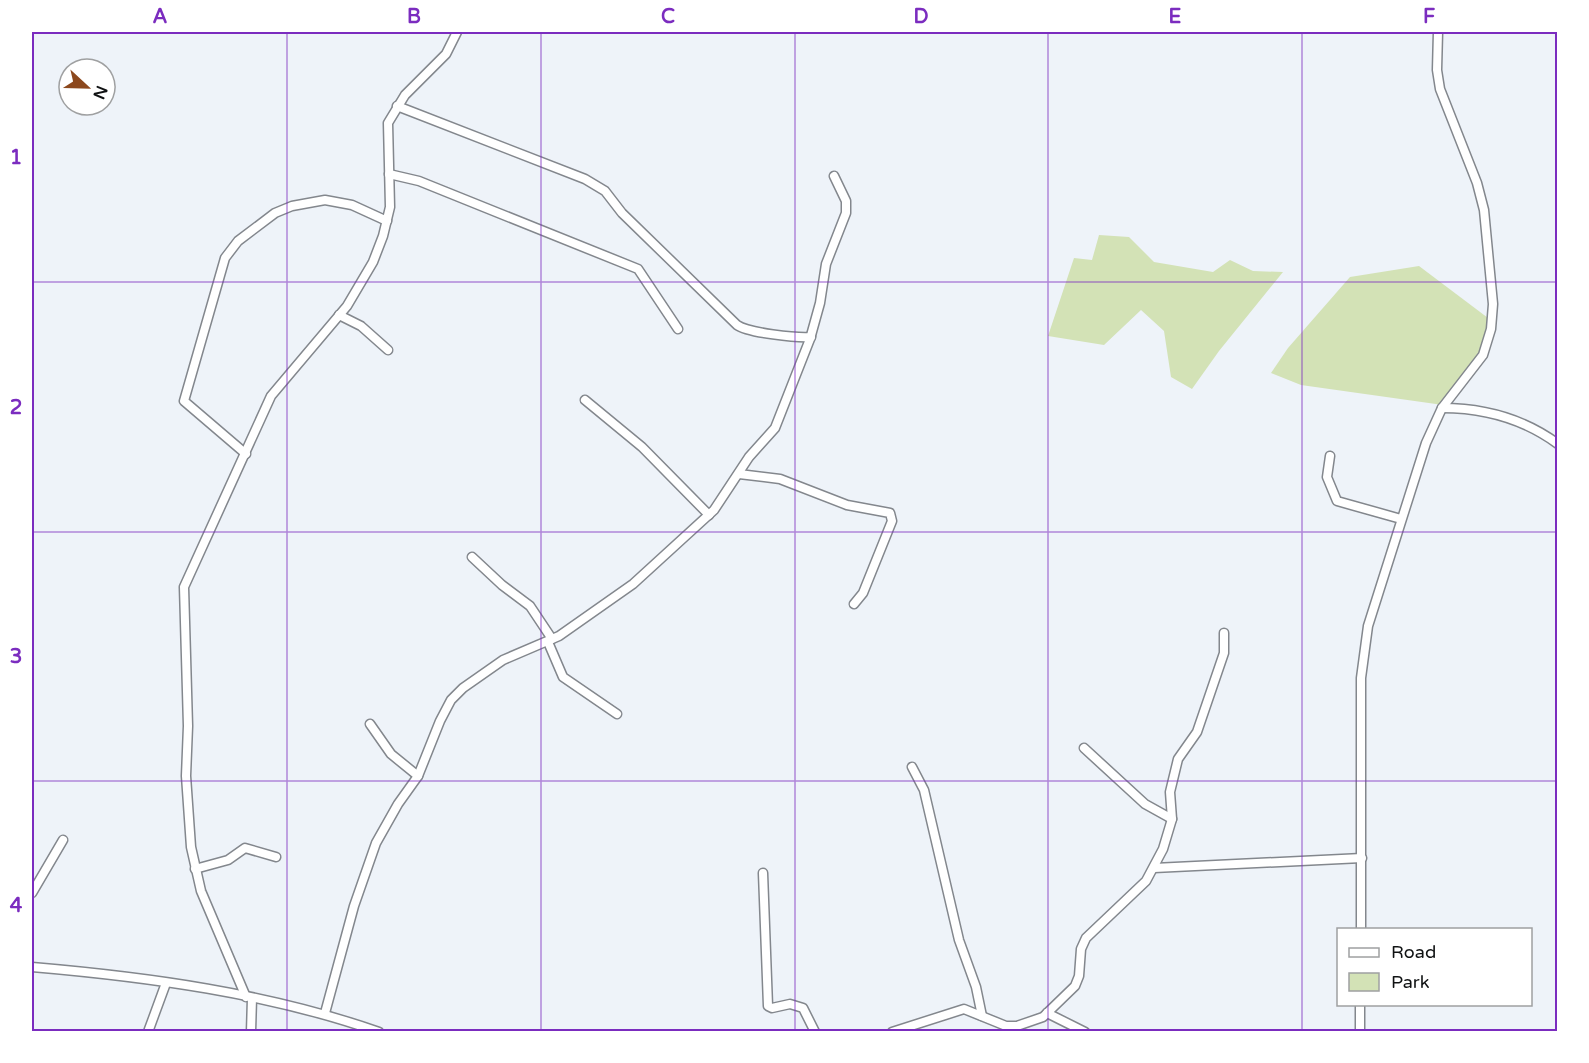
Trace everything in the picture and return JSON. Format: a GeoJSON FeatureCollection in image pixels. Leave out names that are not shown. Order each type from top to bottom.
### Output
{"type":"FeatureCollection","features":[{"type":"Feature","properties":{"kind":"street"},"geometry":{"type":"LineString","coordinates":[[251,1032],[249,998],[201,891],[195,869],[186,776],[188,726],[183,594],[193,562],[246,454],[271,396],[339,315],[360,286],[373,262],[387,221],[391,191],[388,123],[411,88],[446,54],[457,32]]}},
{"type":"Feature","properties":{"kind":"street"},"geometry":{"type":"LineString","coordinates":[[1361,928],[1361,661],[1368,626],[1426,443],[1442,408],[1483,355],[1491,329],[1493,304],[1484,210],[1477,183],[1440,89],[1437,70],[1438,32]]}},
{"type":"Feature","properties":{"kind":"street"},"geometry":{"type":"LineString","coordinates":[[398,106],[585,179],[604,191],[622,213],[737,325],[744,329],[768,334],[810,337]]}},
{"type":"Feature","properties":{"kind":"street"},"geometry":{"type":"LineString","coordinates":[[389,174],[419,181],[638,269],[678,329]]}},
{"type":"Feature","properties":{"kind":"street"},"geometry":{"type":"LineString","coordinates":[[325,1013],[354,906],[376,843],[393,812],[418,776],[440,721],[457,693],[503,660],[550,641],[633,584],[709,515],[780,418],[810,337],[820,303],[826,264],[846,213],[846,201],[834,176]]}},
{"type":"Feature","properties":{"kind":"street"},"geometry":{"type":"LineString","coordinates":[[246,454],[184,401],[229,251],[265,218],[292,206],[326,200],[352,205],[387,221]]}},
{"type":"Feature","properties":{"kind":"street"},"geometry":{"type":"LineString","coordinates":[[339,315],[361,326],[388,350]]}},
{"type":"Feature","properties":{"kind":"street"},"geometry":{"type":"LineString","coordinates":[[585,399],[642,447],[709,515]]}},
{"type":"Feature","properties":{"kind":"street"},"geometry":{"type":"LineString","coordinates":[[1442,408],[1477,409],[1496,414],[1538,431],[1557,444]]}},
{"type":"Feature","properties":{"kind":"street"},"geometry":{"type":"LineString","coordinates":[[1330,456],[1327,477],[1337,501],[1401,519]]}},
{"type":"Feature","properties":{"kind":"street"},"geometry":{"type":"LineString","coordinates":[[739,474],[780,479],[847,506],[890,513],[892,521],[862,593],[854,604]]}},
{"type":"Feature","properties":{"kind":"street"},"geometry":{"type":"LineString","coordinates":[[472,557],[502,585],[530,606],[550,641],[563,677],[617,714]]}},
{"type":"Feature","properties":{"kind":"street"},"geometry":{"type":"LineString","coordinates":[[892,1032],[964,1009],[994,1023],[1017,1026],[1034,1021],[1047,1013],[1078,981],[1081,949],[1090,931],[1146,881],[1166,842],[1172,819],[1170,792],[1178,759],[1197,732],[1224,653],[1224,633]]}},
{"type":"Feature","properties":{"kind":"street"},"geometry":{"type":"LineString","coordinates":[[370,724],[392,754],[418,776]]}},
{"type":"Feature","properties":{"kind":"street"},"geometry":{"type":"LineString","coordinates":[[1084,748],[1145,804],[1172,819]]}},
{"type":"Feature","properties":{"kind":"street"},"geometry":{"type":"LineString","coordinates":[[912,767],[924,790],[959,940],[976,987],[982,1016]]}},
{"type":"Feature","properties":{"kind":"street"},"geometry":{"type":"LineString","coordinates":[[32,893],[63,840]]}},
{"type":"Feature","properties":{"kind":"street"},"geometry":{"type":"LineString","coordinates":[[195,869],[228,860],[245,848],[276,857]]}},
{"type":"Feature","properties":{"kind":"street"},"geometry":{"type":"LineString","coordinates":[[1154,868],[1362,858]]}},
{"type":"Feature","properties":{"kind":"street"},"geometry":{"type":"LineString","coordinates":[[763,873],[768,1006],[772,1008],[790,1004],[803,1008],[815,1032]]}},
{"type":"Feature","properties":{"kind":"street"},"geometry":{"type":"LineString","coordinates":[[32,967],[166,983],[249,998],[325,1013],[358,1028],[379,1032]]}},
{"type":"Feature","properties":{"kind":"street"},"geometry":{"type":"LineString","coordinates":[[148,1032],[166,983]]}},
{"type":"Feature","properties":{"kind":"street"},"geometry":{"type":"LineString","coordinates":[[1360,1006],[1360,1032]]}},
{"type":"Feature","properties":{"kind":"street"},"geometry":{"type":"LineString","coordinates":[[1047,1013],[1085,1032]]}},
{"type":"Feature","properties":{"kind":"green space"},"geometry":{"type":"Polygon","coordinates":[[[1099,235],[1129,237],[1154,262],[1213,272],[1230,260],[1253,271],[1283,272],[1219,351],[1192,389],[1171,377],[1164,331],[1141,310],[1104,345],[1048,336],[1074,258],[1092,260],[1099,235]]]}},
{"type":"Feature","properties":{"kind":"green space"},"geometry":{"type":"Polygon","coordinates":[[[1419,266],[1492,321],[1479,353],[1443,405],[1301,385],[1271,373],[1288,348],[1350,277],[1419,266]]]}}]}
